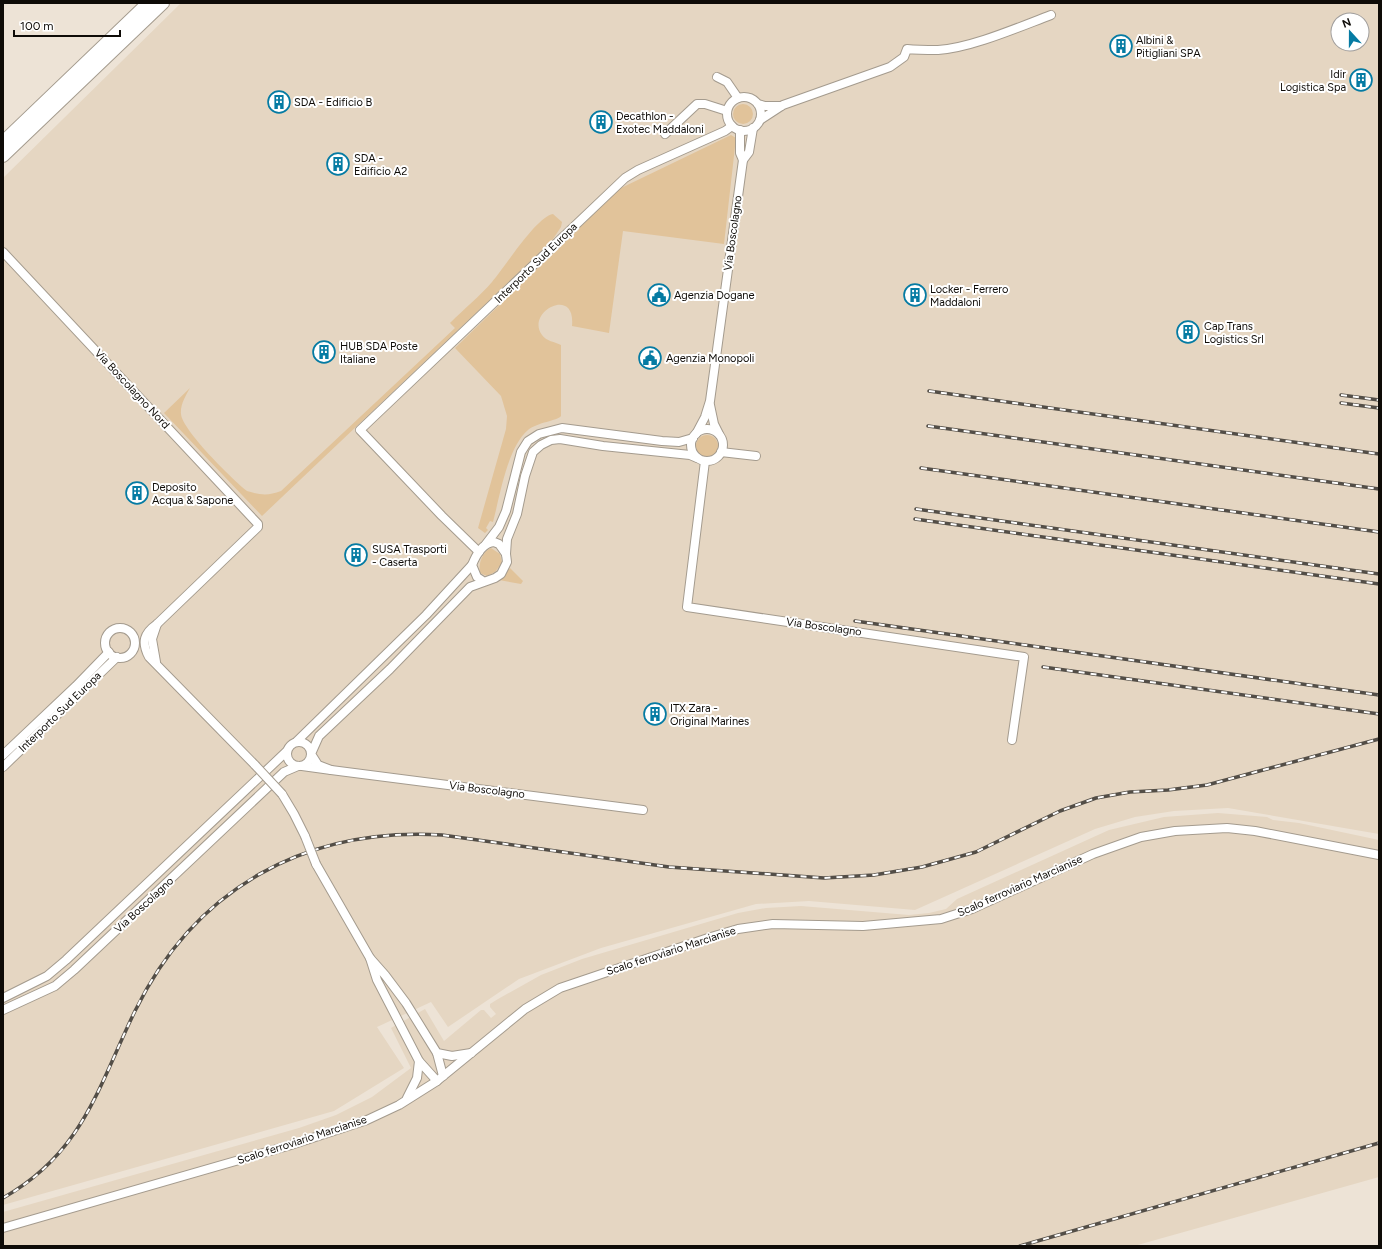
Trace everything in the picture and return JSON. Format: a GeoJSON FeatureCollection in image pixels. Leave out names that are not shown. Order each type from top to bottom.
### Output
{"type":"FeatureCollection","features":[{"type":"Feature","properties":{"kind":"main road"},"geometry":{"type":"LineString","coordinates":[[3,142],[148,3]]}},
{"type":"Feature","properties":{"kind":"main road"},"geometry":{"type":"LineString","coordinates":[[3,156],[163,3]]}},
{"type":"Feature","properties":{"kind":"street"},"geometry":{"type":"LineString","coordinates":[[783,105],[765,106],[758,104],[749,98],[738,98],[729,106],[727,116],[736,128],[748,130],[753,128],[760,120],[783,105],[890,67],[904,57],[907,49],[939,50],[959,46],[1000,34],[1050,15]]}},
{"type":"Feature","properties":{"kind":"street"},"geometry":{"type":"LineString","coordinates":[[717,78],[727,82],[738,98]]}},
{"type":"Feature","properties":{"kind":"street"},"geometry":{"type":"LineString","coordinates":[[665,134],[697,104],[705,104],[727,111]]}},
{"type":"Feature","properties":{"kind":"street"},"geometry":{"type":"LineString","coordinates":[[758,104],[761,114],[760,120]]}},
{"type":"Feature","properties":{"kind":"street","name":"Via Boscolagno"},"geometry":{"type":"LineString","coordinates":[[736,128],[740,153],[743,160]]}},
{"type":"Feature","properties":{"kind":"street","name":"Interporto Sud Europa"},"geometry":{"type":"LineString","coordinates":[[479,552],[442,516],[360,430],[625,178],[638,170],[725,131],[736,128]]}},
{"type":"Feature","properties":{"kind":"street","name":"Via Boscolagno"},"geometry":{"type":"LineString","coordinates":[[701,459],[691,449],[694,436],[705,417],[710,401],[743,160],[749,152],[753,128]]}},
{"type":"Feature","properties":{"kind":"street","name":"Via Boscolagno Nord"},"geometry":{"type":"LineString","coordinates":[[3,252],[258,524],[258,527],[157,624],[152,639],[156,663],[282,794],[305,836],[316,864],[370,958]]}},
{"type":"Feature","properties":{"kind":"street","name":"Via Boscolagno"},"geometry":{"type":"LineString","coordinates":[[710,401],[711,414],[723,444],[721,452]]}},
{"type":"Feature","properties":{"kind":"street","name":"Via Boscolagno"},"geometry":{"type":"LineString","coordinates":[[3,998],[47,976],[66,960],[287,751],[290,746],[297,741],[426,615],[472,565],[479,552],[499,527],[506,511],[521,452],[528,441],[539,434],[562,428],[679,442],[694,436],[700,431],[710,430],[719,435]]}},
{"type":"Feature","properties":{"kind":"street","name":"Via Boscolagno"},"geometry":{"type":"LineString","coordinates":[[3,1010],[55,986],[74,970],[284,772],[308,762],[319,736],[390,669],[470,587],[483,581],[495,578],[501,574],[508,562],[506,554],[507,539],[517,514],[525,476],[533,452],[541,445],[551,440],[560,439],[603,446],[690,455],[701,459]]}},
{"type":"Feature","properties":{"kind":"street"},"geometry":{"type":"LineString","coordinates":[[701,459],[712,460],[721,452],[756,456]]}},
{"type":"Feature","properties":{"kind":"street","name":"Via Boscolagno"},"geometry":{"type":"LineString","coordinates":[[701,459],[686,607],[1024,657],[1012,740]]}},
{"type":"Feature","properties":{"kind":"street"},"geometry":{"type":"LineString","coordinates":[[486,544],[494,542],[499,544],[506,554]]}},
{"type":"Feature","properties":{"kind":"street"},"geometry":{"type":"LineString","coordinates":[[472,565],[477,577],[483,581]]}},
{"type":"Feature","properties":{"kind":"street"},"geometry":{"type":"LineString","coordinates":[[116,628],[126,629],[133,636],[135,640],[133,650],[126,656],[117,657],[108,652],[105,643],[108,634],[116,628]]}},
{"type":"Feature","properties":{"kind":"street","name":"Interporto Sud Europa"},"geometry":{"type":"LineString","coordinates":[[3,755],[76,686],[108,652]]}},
{"type":"Feature","properties":{"kind":"street","name":"Interporto Sud Europa"},"geometry":{"type":"LineString","coordinates":[[3,767],[117,657]]}},
{"type":"Feature","properties":{"kind":"street","name":"Via Boscolagno"},"geometry":{"type":"LineString","coordinates":[[297,741],[308,746],[318,765],[331,770]]}},
{"type":"Feature","properties":{"kind":"street"},"geometry":{"type":"LineString","coordinates":[[287,751],[288,760],[300,766]]}},
{"type":"Feature","properties":{"kind":"street","name":"Via Boscolagno"},"geometry":{"type":"LineString","coordinates":[[300,766],[643,810]]}},
{"type":"Feature","properties":{"kind":"street","name":"Scalo ferroviario Marcianise"},"geometry":{"type":"LineString","coordinates":[[3,1228],[342,1129],[399,1105],[440,1078],[474,1052],[525,1008],[560,988],[707,938],[738,929],[773,924],[863,926],[941,919],[978,907],[1093,854],[1141,837],[1159,833],[1220,828],[1255,830],[1379,855]]}},
{"type":"Feature","properties":{"kind":"street"},"geometry":{"type":"LineString","coordinates":[[370,958],[398,992],[414,1015],[436,1053],[440,1078]]}},
{"type":"Feature","properties":{"kind":"street"},"geometry":{"type":"LineString","coordinates":[[370,958],[386,999],[419,1061],[440,1078]]}},
{"type":"Feature","properties":{"kind":"street"},"geometry":{"type":"LineString","coordinates":[[386,999],[392,1002],[396,1001],[399,997],[398,992]]}},
{"type":"Feature","properties":{"kind":"street"},"geometry":{"type":"LineString","coordinates":[[436,1053],[452,1056],[474,1052]]}},
{"type":"Feature","properties":{"kind":"street"},"geometry":{"type":"LineString","coordinates":[[399,1105],[406,1100],[414,1086],[419,1061]]}},
{"type":"Feature","properties":{"kind":"shaded area"},"geometry":{"type":"Polygon","coordinates":[[[181,3],[1379,3],[1379,834],[1228,808],[1174,811],[1135,817],[1095,829],[915,910],[809,901],[756,904],[601,948],[519,979],[448,1027],[431,1002],[377,1027],[404,1068],[334,1111],[3,1205],[3,178],[181,3]]]}},
{"type":"Feature","properties":{"kind":"shaded area"},"geometry":{"type":"Polygon","coordinates":[[[743,104],[750,107],[753,114],[750,121],[743,124],[736,121],[733,114],[736,107],[743,104]]]}},
{"type":"Feature","properties":{"kind":"shaded area"},"geometry":{"type":"Polygon","coordinates":[[[731,135],[736,138],[724,244],[623,231],[609,333],[572,326],[571,314],[567,307],[560,305],[552,306],[545,311],[540,318],[539,326],[542,335],[548,340],[561,345],[561,416],[532,427],[521,438],[515,448],[505,473],[493,522],[490,521],[486,528],[488,530],[485,533],[478,528],[506,429],[507,416],[501,396],[455,348],[619,189],[731,135]]]}},
{"type":"Feature","properties":{"kind":"shaded area"},"geometry":{"type":"Polygon","coordinates":[[[553,214],[562,222],[561,227],[551,242],[262,516],[164,413],[190,388],[182,404],[181,414],[190,431],[209,454],[247,491],[272,494],[281,491],[455,328],[450,323],[492,282],[538,224],[546,217],[553,214]]]}},
{"type":"Feature","properties":{"kind":"shaded area"},"geometry":{"type":"Polygon","coordinates":[[[707,435],[715,438],[718,446],[715,454],[707,457],[699,454],[696,446],[699,438],[707,435]]]}},
{"type":"Feature","properties":{"kind":"shaded area"},"geometry":{"type":"Polygon","coordinates":[[[491,548],[500,554],[502,563],[495,572],[487,576],[480,573],[481,559],[485,552],[491,548]]]}},
{"type":"Feature","properties":{"kind":"shaded area"},"geometry":{"type":"Polygon","coordinates":[[[510,568],[523,581],[521,584],[499,580],[510,568]]]}},
{"type":"Feature","properties":{"kind":"shaded area"},"geometry":{"type":"Polygon","coordinates":[[[1218,813],[1267,817],[1273,820],[1299,823],[1379,840],[1379,1177],[1134,1246],[3,1246],[3,1212],[299,1128],[336,1115],[372,1097],[411,1068],[391,1028],[425,1009],[444,1041],[481,1010],[484,1010],[491,1018],[496,1014],[490,1007],[490,1004],[541,975],[582,959],[738,913],[766,908],[801,906],[909,915],[929,913],[946,909],[957,899],[1109,830],[1164,817],[1218,813]]]}},
{"type":"Feature","properties":{"kind":"railway"},"geometry":{"type":"LineString","coordinates":[[929,391],[1379,454]]}},
{"type":"Feature","properties":{"kind":"railway"},"geometry":{"type":"LineString","coordinates":[[1341,395],[1379,400]]}},
{"type":"Feature","properties":{"kind":"railway"},"geometry":{"type":"LineString","coordinates":[[1341,403],[1379,408]]}},
{"type":"Feature","properties":{"kind":"railway"},"geometry":{"type":"LineString","coordinates":[[928,426],[1379,489]]}},
{"type":"Feature","properties":{"kind":"railway"},"geometry":{"type":"LineString","coordinates":[[921,468],[1379,532]]}},
{"type":"Feature","properties":{"kind":"railway"},"geometry":{"type":"LineString","coordinates":[[916,509],[1379,574]]}},
{"type":"Feature","properties":{"kind":"railway"},"geometry":{"type":"LineString","coordinates":[[915,519],[1379,584]]}},
{"type":"Feature","properties":{"kind":"railway"},"geometry":{"type":"LineString","coordinates":[[855,621],[1379,695]]}},
{"type":"Feature","properties":{"kind":"railway"},"geometry":{"type":"LineString","coordinates":[[1043,667],[1379,714]]}},
{"type":"Feature","properties":{"kind":"railway"},"geometry":{"type":"LineString","coordinates":[[3,1198],[30,1180],[52,1160],[70,1139],[98,1092],[135,1011],[160,968],[189,930],[223,899],[260,874],[301,855],[345,842],[392,835],[442,835],[669,867],[824,878],[874,875],[922,867],[976,852],[1060,811],[1096,798],[1130,792],[1168,790],[1207,785],[1379,739]]}},
{"type":"Feature","properties":{"kind":"railway"},"geometry":{"type":"LineString","coordinates":[[1020,1246],[1379,1143]]}},
{"type":"Feature","properties":{"kind":"place","name":"Albini & Pitigliani SPA"},"geometry":{"type":"Point","coordinates":[1121,46]}},
{"type":"Feature","properties":{"kind":"place","name":"Idir Logistica Spa"},"geometry":{"type":"Point","coordinates":[1361,80]}},
{"type":"Feature","properties":{"kind":"place","name":"SDA - Edificio B"},"geometry":{"type":"Point","coordinates":[279,102]}},
{"type":"Feature","properties":{"kind":"place","name":"Decathlon - Exotec Maddaloni"},"geometry":{"type":"Point","coordinates":[601,122]}},
{"type":"Feature","properties":{"kind":"place","name":"SDA - Edificio A2"},"geometry":{"type":"Point","coordinates":[338,164]}},
{"type":"Feature","properties":{"kind":"place","name":"Agenzia Dogane"},"geometry":{"type":"Point","coordinates":[659,295]}},
{"type":"Feature","properties":{"kind":"place","name":"Locker - Ferrero Maddaloni"},"geometry":{"type":"Point","coordinates":[915,295]}},
{"type":"Feature","properties":{"kind":"place","name":"Cap Trans Logistics Srl"},"geometry":{"type":"Point","coordinates":[1188,332]}},
{"type":"Feature","properties":{"kind":"place","name":"HUB SDA Poste Italiane"},"geometry":{"type":"Point","coordinates":[324,352]}},
{"type":"Feature","properties":{"kind":"place","name":"Agenzia Monopoli"},"geometry":{"type":"Point","coordinates":[650,358]}},
{"type":"Feature","properties":{"kind":"place","name":"Deposito Acqua & Sapone"},"geometry":{"type":"Point","coordinates":[137,493]}},
{"type":"Feature","properties":{"kind":"place","name":"SUSA Trasporti - Caserta"},"geometry":{"type":"Point","coordinates":[356,555]}},
{"type":"Feature","properties":{"kind":"place","name":"ITX Zara - Original Marines"},"geometry":{"type":"Point","coordinates":[655,714]}}]}
